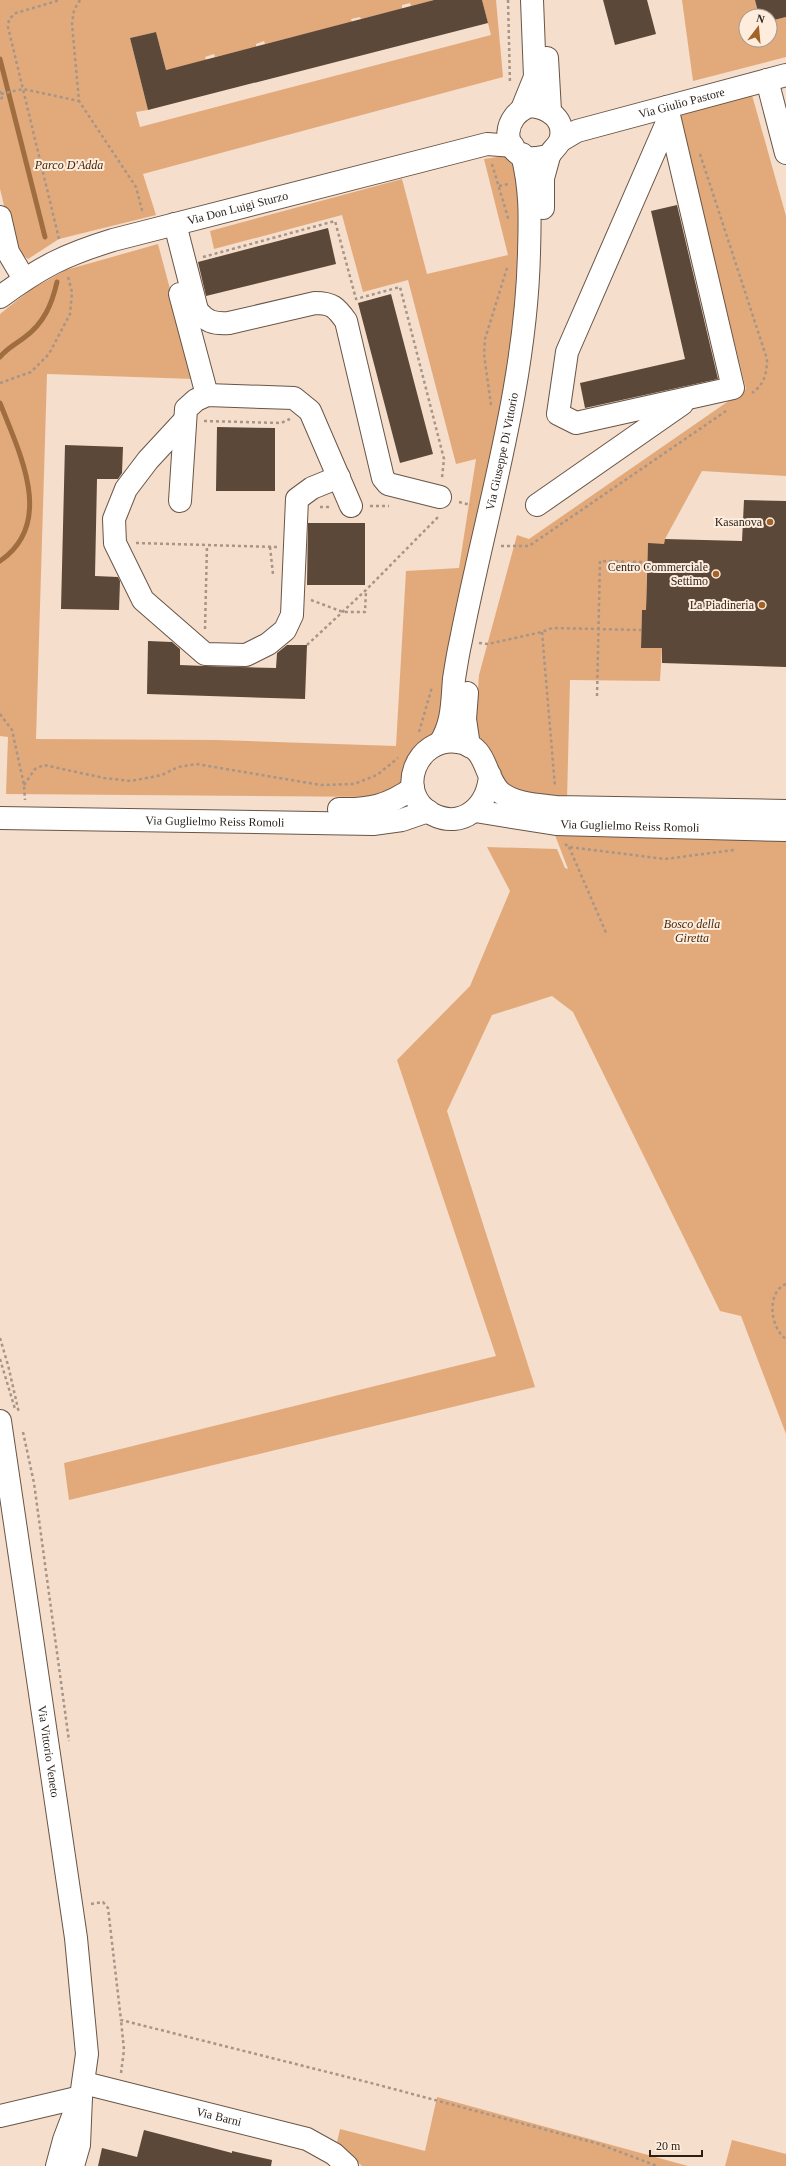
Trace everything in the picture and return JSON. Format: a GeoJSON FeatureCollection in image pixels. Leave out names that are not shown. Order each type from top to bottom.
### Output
{"type":"FeatureCollection","features":[{"type":"Feature","properties":{"kind":"street"},"geometry":{"type":"LineString","coordinates":[[522,109],[539,106],[559,132],[535,159],[514,142],[512,118],[522,109],[534,77],[532,0]]}},
{"type":"Feature","properties":{"kind":"street","name":"Via Giuseppe Di Vittorio"},"geometry":{"type":"LineString","coordinates":[[469,746],[465,720],[468,674],[476,643],[529,382],[541,296],[544,178],[559,132],[545,0]]}},
{"type":"Feature","properties":{"kind":"street"},"geometry":{"type":"LineString","coordinates":[[776,78],[786,154]]}},
{"type":"Feature","properties":{"kind":"street","name":"Via Giulio Pastore"},"geometry":{"type":"LineString","coordinates":[[559,132],[668,112],[776,78]]}},
{"type":"Feature","properties":{"kind":"street"},"geometry":{"type":"LineString","coordinates":[[668,112],[733,388],[576,424],[558,414],[567,352],[668,112]]}},
{"type":"Feature","properties":{"kind":"street","name":"Via Giuseppe Di Vittorio"},"geometry":{"type":"LineString","coordinates":[[440,743],[447,731],[451,717],[461,640],[500,465],[517,372],[528,295],[530,215],[528,180],[514,142]]}},
{"type":"Feature","properties":{"kind":"street","name":"Via Don Luigi Sturzo"},"geometry":{"type":"LineString","coordinates":[[0,297],[49,263],[77,251],[487,144],[514,142]]}},
{"type":"Feature","properties":{"kind":"street"},"geometry":{"type":"LineString","coordinates":[[0,217],[8,252],[24,279]]}},
{"type":"Feature","properties":{"kind":"street"},"geometry":{"type":"LineString","coordinates":[[161,228],[207,395]]}},
{"type":"Feature","properties":{"kind":"street"},"geometry":{"type":"LineString","coordinates":[[161,228],[197,310],[205,320],[216,324],[229,323],[314,303],[328,303],[338,310],[346,321],[383,478],[388,484],[446,505]]}},
{"type":"Feature","properties":{"kind":"street"},"geometry":{"type":"LineString","coordinates":[[180,502],[186,409],[196,400],[207,395],[294,398],[310,411],[351,506]]}},
{"type":"Feature","properties":{"kind":"street"},"geometry":{"type":"LineString","coordinates":[[537,505],[691,397]]}},
{"type":"Feature","properties":{"kind":"street"},"geometry":{"type":"LineString","coordinates":[[185,420],[148,460],[126,489],[114,519],[115,543],[143,600],[204,654],[246,655],[268,644],[285,630],[292,615],[297,498],[304,493],[338,477]]}},
{"type":"Feature","properties":{"kind":"street"},"geometry":{"type":"LineString","coordinates":[[450,741],[469,746],[479,753],[486,764],[490,775],[489,789],[484,801],[475,811],[464,817],[451,819],[439,817],[428,811],[418,801],[413,788],[412,776],[415,765],[421,755],[429,748],[440,743],[450,741]]}},
{"type":"Feature","properties":{"kind":"street","name":"Via Guglielmo Reiss Romoli"},"geometry":{"type":"LineString","coordinates":[[490,775],[499,791],[556,822],[786,811]]}},
{"type":"Feature","properties":{"kind":"street","name":"Via Guglielmo Reiss Romoli"},"geometry":{"type":"LineString","coordinates":[[0,805],[360,810],[397,800],[413,788]]}},
{"type":"Feature","properties":{"kind":"street","name":"Via Guglielmo Reiss Romoli"},"geometry":{"type":"LineString","coordinates":[[0,818],[373,824],[402,820],[428,811]]}},
{"type":"Feature","properties":{"kind":"street","name":"Via Guglielmo Reiss Romoli"},"geometry":{"type":"LineString","coordinates":[[475,811],[556,822],[786,830]]}},
{"type":"Feature","properties":{"kind":"street","name":"Via Vittorio Veneto"},"geometry":{"type":"LineString","coordinates":[[0,1421],[76,1938],[87,2054],[82,2090]]}},
{"type":"Feature","properties":{"kind":"street"},"geometry":{"type":"LineString","coordinates":[[0,2116],[82,2090]]}},
{"type":"Feature","properties":{"kind":"street"},"geometry":{"type":"LineString","coordinates":[[57,2166],[64,2140],[82,2090]]}},
{"type":"Feature","properties":{"kind":"street"},"geometry":{"type":"LineString","coordinates":[[73,2166],[79,2145],[82,2090]]}},
{"type":"Feature","properties":{"kind":"street","name":"Via Barni"},"geometry":{"type":"LineString","coordinates":[[82,2090],[307,2139],[334,2154],[347,2166]]}},
{"type":"Feature","properties":{"kind":"path"},"geometry":{"type":"LineString","coordinates":[[59,242],[8,27],[9,19],[16,13],[60,0]]}},
{"type":"Feature","properties":{"kind":"path"},"geometry":{"type":"LineString","coordinates":[[80,0],[74,10],[72,24],[79,101],[136,187],[161,228]]}},
{"type":"Feature","properties":{"kind":"path"},"geometry":{"type":"LineString","coordinates":[[508,0],[510,90]]}},
{"type":"Feature","properties":{"kind":"path"},"geometry":{"type":"LineString","coordinates":[[0,102],[2,93],[23,89],[79,101]]}},
{"type":"Feature","properties":{"kind":"path"},"geometry":{"type":"LineString","coordinates":[[487,144],[509,223]]}},
{"type":"Feature","properties":{"kind":"path"},"geometry":{"type":"LineString","coordinates":[[698,148],[766,360],[767,371],[760,388],[746,397]]}},
{"type":"Feature","properties":{"kind":"path"},"geometry":{"type":"LineString","coordinates":[[491,407],[484,354],[485,339],[509,262]]}},
{"type":"Feature","properties":{"kind":"path"},"geometry":{"type":"LineString","coordinates":[[0,383],[31,372],[49,354],[65,326],[72,303],[72,292],[66,270]]}},
{"type":"Feature","properties":{"kind":"path"},"geometry":{"type":"LineString","coordinates":[[496,546],[530,546],[727,410]]}},
{"type":"Feature","properties":{"kind":"path"},"geometry":{"type":"LineString","coordinates":[[185,420],[281,423],[310,411]]}},
{"type":"Feature","properties":{"kind":"path"},"geometry":{"type":"LineString","coordinates":[[307,645],[366,590],[446,505],[469,504]]}},
{"type":"Feature","properties":{"kind":"path"},"geometry":{"type":"LineString","coordinates":[[296,508],[396,506]]}},
{"type":"Feature","properties":{"kind":"path"},"geometry":{"type":"LineString","coordinates":[[115,543],[295,548]]}},
{"type":"Feature","properties":{"kind":"path"},"geometry":{"type":"LineString","coordinates":[[204,654],[207,545]]}},
{"type":"Feature","properties":{"kind":"path"},"geometry":{"type":"LineString","coordinates":[[270,547],[273,578]]}},
{"type":"Feature","properties":{"kind":"path"},"geometry":{"type":"LineString","coordinates":[[597,696],[600,561],[642,562]]}},
{"type":"Feature","properties":{"kind":"path"},"geometry":{"type":"LineString","coordinates":[[294,593],[343,612],[365,612],[366,590]]}},
{"type":"Feature","properties":{"kind":"path"},"geometry":{"type":"LineString","coordinates":[[476,643],[488,644],[542,632],[552,628],[641,630]]}},
{"type":"Feature","properties":{"kind":"path"},"geometry":{"type":"LineString","coordinates":[[542,632],[556,822],[569,847],[607,935]]}},
{"type":"Feature","properties":{"kind":"path"},"geometry":{"type":"LineString","coordinates":[[418,733],[434,680]]}},
{"type":"Feature","properties":{"kind":"path"},"geometry":{"type":"LineString","coordinates":[[0,714],[12,730],[24,785],[35,769],[44,765],[104,778],[131,781],[162,775],[178,767],[196,764],[321,785],[354,784],[377,775],[403,751]]}},
{"type":"Feature","properties":{"kind":"path"},"geometry":{"type":"LineString","coordinates":[[569,847],[665,859],[736,850]]}},
{"type":"Feature","properties":{"kind":"path"},"geometry":{"type":"LineString","coordinates":[[786,1284],[780,1287],[773,1298],[773,1321],[786,1339]]}},
{"type":"Feature","properties":{"kind":"path"},"geometry":{"type":"LineString","coordinates":[[90,1904],[103,1902],[108,1908],[121,2020],[374,2084],[599,2144],[657,2166]]}},
{"type":"Feature","properties":{"kind":"green space","name":"Parco D'Adda"},"geometry":{"type":"Polygon","coordinates":[[[0,0],[434,0],[411,6],[410,3],[402,5],[402,9],[361,19],[360,17],[351,19],[352,22],[265,44],[264,41],[256,44],[256,47],[215,57],[214,54],[205,57],[206,60],[166,70],[156,32],[130,38],[148,110],[136,112],[140,127],[491,35],[482,0],[496,0],[503,77],[143,174],[156,215],[59,239],[28,259],[15,250],[0,189],[0,0]]]}},
{"type":"Feature","properties":{"kind":"green space"},"geometry":{"type":"Polygon","coordinates":[[[682,0],[755,0],[757,8],[738,8],[738,48],[778,48],[778,19],[786,17],[786,57],[693,81],[682,0]]]}},
{"type":"Feature","properties":{"kind":"green space"},"geometry":{"type":"Polygon","coordinates":[[[752,95],[786,216],[786,476],[702,471],[665,539],[664,544],[648,544],[646,604],[663,611],[642,610],[641,647],[662,648],[660,681],[570,680],[567,800],[507,789],[497,773],[489,747],[475,732],[479,675],[517,535],[529,539],[746,389],[678,114],[752,95]]]}},
{"type":"Feature","properties":{"kind":"green space"},"geometry":{"type":"Polygon","coordinates":[[[504,156],[515,163],[520,181],[522,280],[501,428],[437,732],[403,783],[379,797],[6,794],[8,737],[0,736],[0,314],[30,290],[66,270],[158,244],[194,379],[47,374],[36,739],[218,740],[396,746],[406,571],[459,568],[476,459],[456,464],[408,280],[363,292],[342,215],[214,249],[210,231],[402,179],[427,274],[508,255],[484,159],[504,156]]]}},
{"type":"Feature","properties":{"kind":"green space","name":"Bosco della Giretta"},"geometry":{"type":"Polygon","coordinates":[[[555,835],[786,839],[786,1434],[741,1316],[720,1311],[573,1012],[552,996],[492,1015],[447,1111],[535,1387],[69,1500],[64,1463],[496,1356],[397,1060],[470,986],[510,891],[487,847],[557,849],[565,868],[568,869],[555,835]]]}},
{"type":"Feature","properties":{"kind":"green space"},"geometry":{"type":"Polygon","coordinates":[[[437,2097],[688,2166],[362,2166],[337,2142],[340,2129],[425,2151],[437,2097]]]}},
{"type":"Feature","properties":{"kind":"green space"},"geometry":{"type":"Polygon","coordinates":[[[732,2140],[786,2154],[786,2166],[725,2166],[732,2140]]]}},
{"type":"Feature","properties":{"kind":"building"},"geometry":{"type":"Polygon","coordinates":[[[434,0],[482,0],[488,23],[148,110],[130,38],[156,32],[166,70],[434,0]]]}},
{"type":"Feature","properties":{"kind":"building"},"geometry":{"type":"Polygon","coordinates":[[[603,0],[647,0],[656,34],[615,45],[603,0]]]}},
{"type":"Feature","properties":{"kind":"building"},"geometry":{"type":"Polygon","coordinates":[[[755,0],[786,0],[786,17],[778,19],[778,8],[757,8],[755,0]]]}},
{"type":"Feature","properties":{"kind":"building"},"geometry":{"type":"Polygon","coordinates":[[[677,205],[718,379],[585,408],[580,383],[685,359],[651,211],[677,205]]]}},
{"type":"Feature","properties":{"kind":"building"},"geometry":{"type":"Polygon","coordinates":[[[328,228],[336,264],[206,296],[198,262],[328,228]]]}},
{"type":"Feature","properties":{"kind":"building"},"geometry":{"type":"Polygon","coordinates":[[[391,294],[433,454],[400,463],[358,303],[391,294]]]}},
{"type":"Feature","properties":{"kind":"building"},"geometry":{"type":"Polygon","coordinates":[[[217,427],[275,428],[275,491],[216,491],[217,427]]]}},
{"type":"Feature","properties":{"kind":"building"},"geometry":{"type":"Polygon","coordinates":[[[65,445],[123,447],[122,473],[118,479],[97,479],[95,576],[118,577],[120,581],[119,610],[61,609],[65,445]]]}},
{"type":"Feature","properties":{"kind":"building","name":"Centro Commerciale Settimo"},"geometry":{"type":"Polygon","coordinates":[[[744,500],[786,501],[786,667],[662,663],[662,648],[641,648],[642,610],[646,610],[648,543],[664,544],[665,539],[742,541],[744,500]]]}},
{"type":"Feature","properties":{"kind":"building"},"geometry":{"type":"Polygon","coordinates":[[[308,523],[365,523],[365,585],[307,585],[308,523]]]}},
{"type":"Feature","properties":{"kind":"building"},"geometry":{"type":"Polygon","coordinates":[[[148,641],[172,642],[180,649],[180,665],[276,668],[277,653],[287,645],[307,645],[305,699],[147,694],[148,641]]]}},
{"type":"Feature","properties":{"kind":"building"},"geometry":{"type":"Polygon","coordinates":[[[144,2130],[232,2153],[232,2151],[272,2160],[271,2166],[98,2166],[102,2148],[137,2157],[144,2130]]]}},
{"type":"Feature","properties":{"kind":"waterway"},"geometry":{"type":"LineString","coordinates":[[0,59],[45,237]]}},
{"type":"Feature","properties":{"kind":"waterway"},"geometry":{"type":"LineString","coordinates":[[0,357],[32,332],[37,326],[50,305],[57,282]]}},
{"type":"Feature","properties":{"kind":"waterway"},"geometry":{"type":"LineString","coordinates":[[0,403],[23,465],[28,486],[30,507],[26,527],[17,545],[0,561]]}},
{"type":"Feature","properties":{"kind":"place","name":"Kasanova"},"geometry":{"type":"Point","coordinates":[770,522]}},
{"type":"Feature","properties":{"kind":"place","name":"Centro Commerciale Settimo"},"geometry":{"type":"Point","coordinates":[716,574]}},
{"type":"Feature","properties":{"kind":"place","name":"La Piadineria"},"geometry":{"type":"Point","coordinates":[762,605]}}]}
